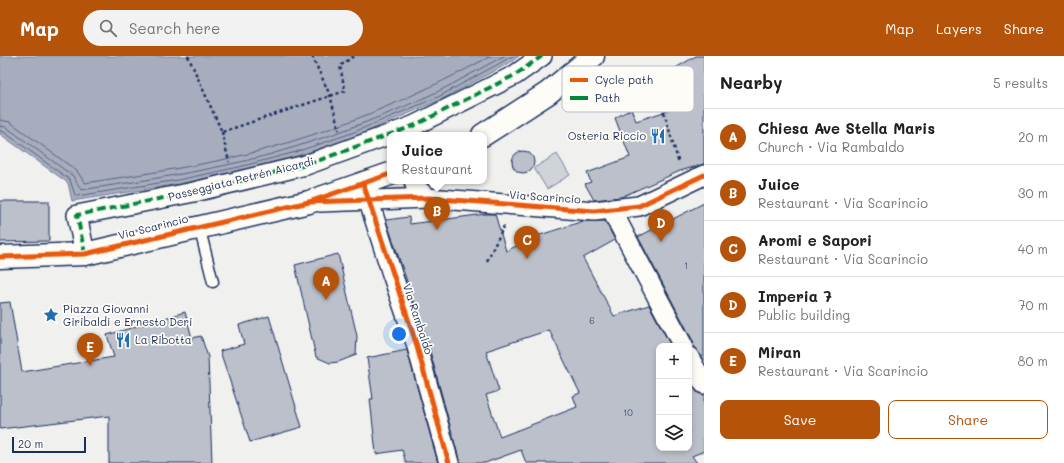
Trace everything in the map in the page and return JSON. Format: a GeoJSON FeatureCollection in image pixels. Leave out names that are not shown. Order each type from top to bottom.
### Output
{"type":"FeatureCollection","features":[{"type":"Feature","properties":{"kind":"street","name":"Passeggiata Petrén Aicardi"},"geometry":{"type":"LineString","coordinates":[[397,132],[413,126],[515,75],[542,56]]}},
{"type":"Feature","properties":{"kind":"street"},"geometry":{"type":"LineString","coordinates":[[581,66],[593,56]]}},
{"type":"Feature","properties":{"kind":"street"},"geometry":{"type":"LineString","coordinates":[[487,132],[548,93],[562,81]]}},
{"type":"Feature","properties":{"kind":"street","name":"Passeggiata Petrén Aicardi"},"geometry":{"type":"LineString","coordinates":[[85,254],[77,215],[194,192],[306,165],[387,135]]}},
{"type":"Feature","properties":{"kind":"street","name":"Via Scarincio"},"geometry":{"type":"LineString","coordinates":[[0,257],[85,254],[199,226],[309,202],[366,192],[594,211],[611,210],[639,206],[684,183],[704,175]]}},
{"type":"Feature","properties":{"kind":"street","name":"Via Scarincio"},"geometry":{"type":"LineString","coordinates":[[366,192],[387,176]]}},
{"type":"Feature","properties":{"kind":"street"},"geometry":{"type":"LineString","coordinates":[[415,184],[416,188],[428,198]]}},
{"type":"Feature","properties":{"kind":"street","name":"Via Rambaldo"},"geometry":{"type":"LineString","coordinates":[[366,192],[392,274],[416,342],[449,463]]}},
{"type":"Feature","properties":{"kind":"street"},"geometry":{"type":"LineString","coordinates":[[611,210],[681,343]]}},
{"type":"Feature","properties":{"kind":"street"},"geometry":{"type":"LineString","coordinates":[[692,362],[704,384]]}},
{"type":"Feature","properties":{"kind":"lane"},"geometry":{"type":"LineString","coordinates":[[199,226],[213,282]]}},
{"type":"Feature","properties":{"kind":"path"},"geometry":{"type":"LineString","coordinates":[[188,56],[222,132],[230,165]]}},
{"type":"Feature","properties":{"kind":"path"},"geometry":{"type":"LineString","coordinates":[[312,56],[330,95],[339,132]]}},
{"type":"Feature","properties":{"kind":"path"},"geometry":{"type":"LineString","coordinates":[[222,132],[345,91],[340,66],[354,56]]}},
{"type":"Feature","properties":{"kind":"path"},"geometry":{"type":"LineString","coordinates":[[664,112],[684,183]]}},
{"type":"Feature","properties":{"kind":"path"},"geometry":{"type":"LineString","coordinates":[[487,261],[513,205]]}},
{"type":"Feature","properties":{"kind":"shaded area"},"geometry":{"type":"Polygon","coordinates":[[[557,154],[570,175],[547,189],[534,168],[557,154]]]}},
{"type":"Feature","properties":{"kind":"water"},"geometry":{"type":"Polygon","coordinates":[[[0,56],[519,56],[511,62],[440,100],[351,138],[297,156],[239,171],[179,184],[72,201],[68,183],[0,134],[0,56]]]}},
{"type":"Feature","properties":{"kind":"building"},"geometry":{"type":"Polygon","coordinates":[[[696,56],[704,56],[704,164],[680,171],[621,197],[594,200],[585,184],[591,182],[587,173],[630,157],[615,118],[626,112],[632,112],[636,121],[664,112],[694,112],[694,66],[679,66],[696,56]]]}},
{"type":"Feature","properties":{"kind":"building"},"geometry":{"type":"Polygon","coordinates":[[[523,151],[531,154],[534,162],[531,170],[523,173],[515,170],[512,162],[515,154],[523,151]]]}},
{"type":"Feature","properties":{"kind":"building"},"geometry":{"type":"Polygon","coordinates":[[[0,201],[49,201],[49,241],[0,242],[0,201]]]}},
{"type":"Feature","properties":{"kind":"building"},"geometry":{"type":"Polygon","coordinates":[[[704,203],[704,361],[694,347],[693,341],[638,237],[704,203]]]}},
{"type":"Feature","properties":{"kind":"building"},"geometry":{"type":"Polygon","coordinates":[[[495,214],[506,251],[537,236],[583,221],[605,221],[615,240],[583,258],[614,316],[649,305],[669,343],[656,343],[656,451],[692,451],[692,384],[698,393],[704,395],[704,451],[692,456],[697,463],[526,463],[521,450],[485,463],[460,463],[427,340],[386,220],[409,217],[410,224],[495,214]],[[549,330],[486,351],[499,391],[486,395],[500,437],[577,407],[573,396],[580,393],[549,330]]]}},
{"type":"Feature","properties":{"kind":"building"},"geometry":{"type":"Polygon","coordinates":[[[338,254],[357,336],[356,355],[338,362],[330,363],[316,357],[295,265],[338,254]]]}},
{"type":"Feature","properties":{"kind":"building"},"geometry":{"type":"Polygon","coordinates":[[[10,302],[22,372],[114,357],[107,335],[185,312],[192,338],[201,336],[208,357],[212,463],[109,463],[109,416],[0,429],[0,303],[10,302]]]}},
{"type":"Feature","properties":{"kind":"building"},"geometry":{"type":"Polygon","coordinates":[[[269,316],[302,427],[250,442],[220,351],[244,344],[239,325],[269,316]]]}},
{"type":"Feature","properties":{"kind":"building"},"geometry":{"type":"Polygon","coordinates":[[[407,350],[438,463],[406,463],[402,450],[376,454],[370,399],[373,399],[367,358],[407,350]]]}},
{"type":"Feature","properties":{"kind":"marked path"},"geometry":{"type":"LineString","coordinates":[[397,132],[413,126],[515,75],[542,56]]}},
{"type":"Feature","properties":{"kind":"marked path"},"geometry":{"type":"LineString","coordinates":[[85,254],[77,215],[194,192],[306,165],[387,135]]}},
{"type":"Feature","properties":{"kind":"cycle path"},"geometry":{"type":"LineString","coordinates":[[0,257],[85,254],[309,202],[387,175]]}},
{"type":"Feature","properties":{"kind":"cycle path"},"geometry":{"type":"LineString","coordinates":[[309,202],[428,198],[594,211],[639,206],[704,175]]}},
{"type":"Feature","properties":{"kind":"cycle path"},"geometry":{"type":"LineString","coordinates":[[363,183],[416,343],[449,463]]}},
{"type":"Feature","properties":{"kind":"place","name":"Osteria Riccio"},"geometry":{"type":"Point","coordinates":[658,136]}},
{"type":"Feature","properties":{"kind":"place","name":"Juice"},"geometry":{"type":"Point","coordinates":[437,230]}},
{"type":"Feature","properties":{"kind":"place","name":"Imperia 7"},"geometry":{"type":"Point","coordinates":[661,242]}},
{"type":"Feature","properties":{"kind":"place","name":"Aromi e Sapori"},"geometry":{"type":"Point","coordinates":[527,259]}},
{"type":"Feature","properties":{"kind":"place","name":"Chiesa Ave Stella Maris"},"geometry":{"type":"Point","coordinates":[326,300]}},
{"type":"Feature","properties":{"kind":"place","name":"Piazza Giovanni Giribaldi e Ernesto Deri"},"geometry":{"type":"Point","coordinates":[51,315]}},
{"type":"Feature","properties":{"kind":"place","name":"La Ribotta"},"geometry":{"type":"Point","coordinates":[123,340]}},
{"type":"Feature","properties":{"kind":"place","name":"Miran"},"geometry":{"type":"Point","coordinates":[90,366]}}]}
